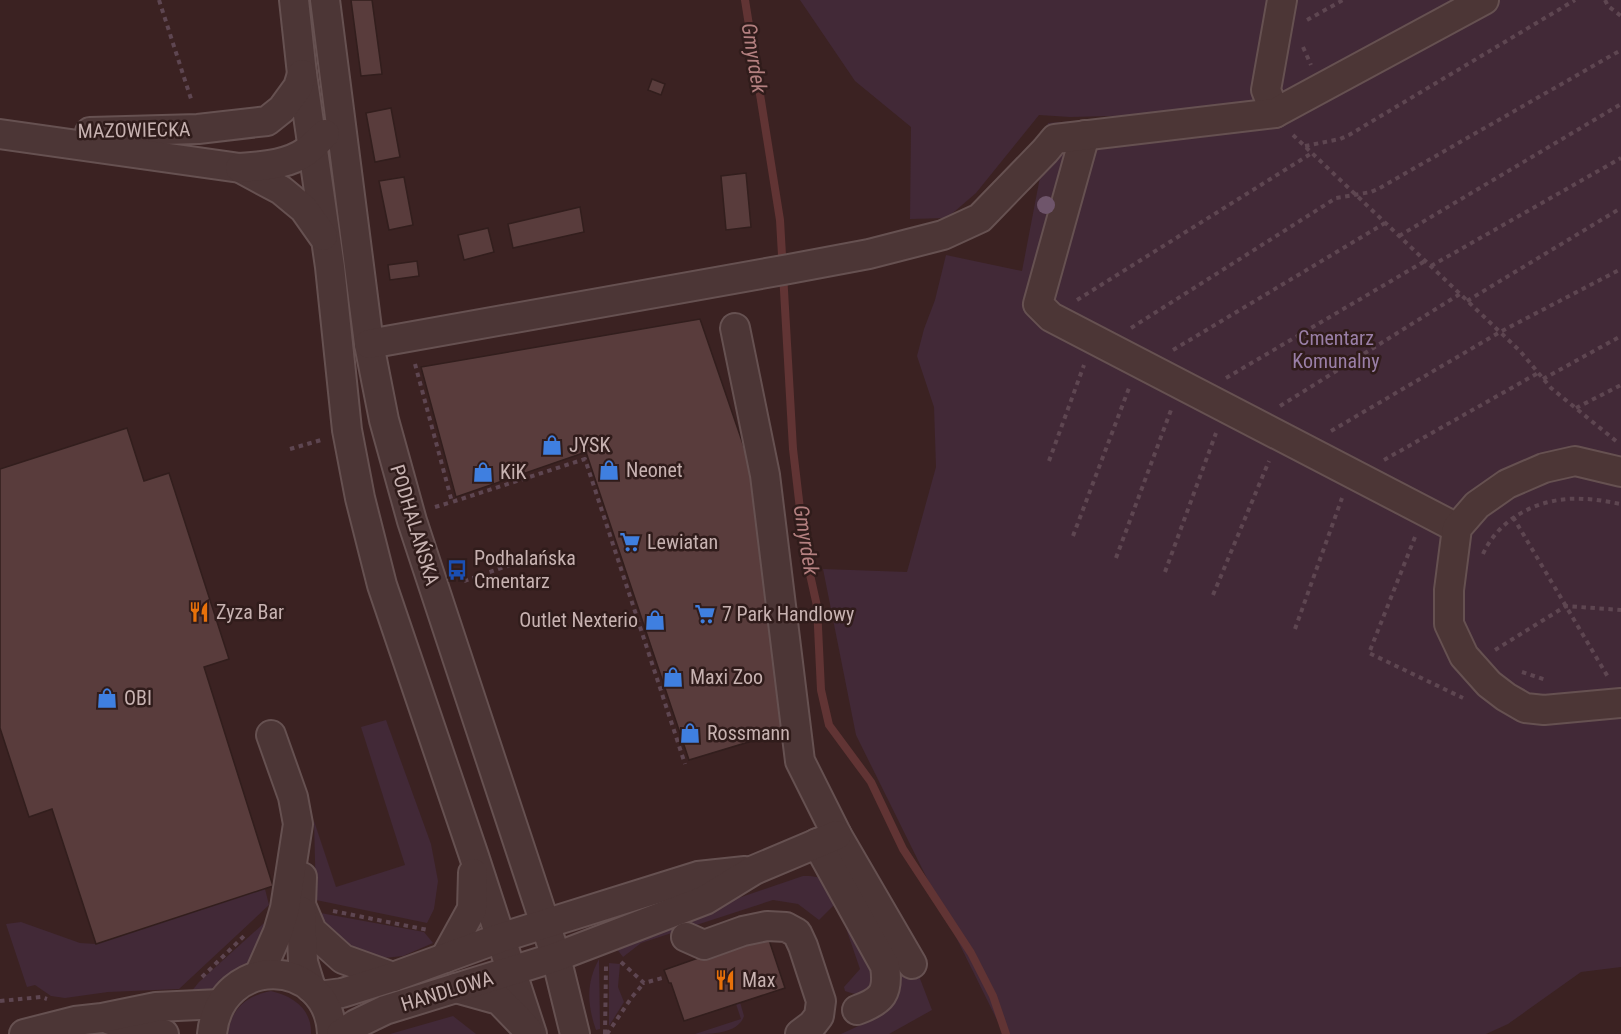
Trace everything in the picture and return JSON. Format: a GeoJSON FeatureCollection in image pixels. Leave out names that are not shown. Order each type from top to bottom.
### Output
{"type":"FeatureCollection","features":[{"type":"Feature","properties":{"kind":"street","name":"PODHALAŃSKA"},"geometry":{"type":"LineString","coordinates":[[294,0],[326,242],[347,430],[360,498],[382,585],[474,856],[529,948],[573,1034]]}},
{"type":"Feature","properties":{"kind":"street","name":"PODHALAŃSKA"},"geometry":{"type":"LineString","coordinates":[[325,0],[369,344],[384,420],[412,521],[527,870],[532,1034]]}},
{"type":"Feature","properties":{"kind":"street"},"geometry":{"type":"LineString","coordinates":[[1275,113],[1266,90],[1282,0]]}},
{"type":"Feature","properties":{"kind":"street"},"geometry":{"type":"LineString","coordinates":[[369,344],[869,254],[943,235],[980,218],[1055,139],[1275,113],[1484,0]]}},
{"type":"Feature","properties":{"kind":"street"},"geometry":{"type":"LineString","coordinates":[[302,74],[298,87],[282,109],[267,122],[290,132],[327,154],[349,181]]}},
{"type":"Feature","properties":{"kind":"street","name":"MAZOWIECKA"},"geometry":{"type":"LineString","coordinates":[[0,132],[240,168],[280,163],[306,152],[332,128],[338,104]]}},
{"type":"Feature","properties":{"kind":"street","name":"MAZOWIECKA"},"geometry":{"type":"LineString","coordinates":[[0,132],[198,129],[267,122]]}},
{"type":"Feature","properties":{"kind":"street"},"geometry":{"type":"LineString","coordinates":[[1085,135],[1038,304],[1051,317],[1457,528]]}},
{"type":"Feature","properties":{"kind":"street","name":"MAZOWIECKA"},"geometry":{"type":"LineString","coordinates":[[240,168],[281,190],[304,209],[326,242]]}},
{"type":"Feature","properties":{"kind":"street"},"geometry":{"type":"LineString","coordinates":[[735,328],[765,475],[800,761],[827,839],[885,966],[887,982],[883,993],[876,1002],[857,1010]]}},
{"type":"Feature","properties":{"kind":"street"},"geometry":{"type":"LineString","coordinates":[[1618,690],[1544,710],[1525,708],[1489,684],[1464,656],[1449,624],[1449,590],[1457,528],[1477,505],[1507,484],[1544,468],[1575,461],[1621,472]]}},
{"type":"Feature","properties":{"kind":"street","name":"HANDLOWA"},"geometry":{"type":"LineString","coordinates":[[271,735],[293,797],[302,856],[314,907],[312,931],[343,959],[393,977]]}},
{"type":"Feature","properties":{"kind":"street"},"geometry":{"type":"LineString","coordinates":[[260,975],[278,932],[285,908],[298,824]]}},
{"type":"Feature","properties":{"kind":"street"},"geometry":{"type":"LineString","coordinates":[[529,948],[705,900],[754,870],[827,839]]}},
{"type":"Feature","properties":{"kind":"street"},"geometry":{"type":"LineString","coordinates":[[827,839],[912,964]]}},
{"type":"Feature","properties":{"kind":"street"},"geometry":{"type":"LineString","coordinates":[[445,958],[472,909],[474,856]]}},
{"type":"Feature","properties":{"kind":"street"},"geometry":{"type":"LineString","coordinates":[[527,870],[560,899],[591,910]]}},
{"type":"Feature","properties":{"kind":"street"},"geometry":{"type":"LineString","coordinates":[[529,948],[591,910],[698,876],[754,870]]}},
{"type":"Feature","properties":{"kind":"street"},"geometry":{"type":"LineString","coordinates":[[314,907],[303,962],[315,992],[327,1010],[332,1034]]}},
{"type":"Feature","properties":{"kind":"street"},"geometry":{"type":"LineString","coordinates":[[686,937],[704,945],[767,926],[786,927],[797,933],[821,1001],[819,1016],[800,1034]]}},
{"type":"Feature","properties":{"kind":"street","name":"HANDLOWA"},"geometry":{"type":"LineString","coordinates":[[315,992],[342,993],[445,958],[529,948]]}},
{"type":"Feature","properties":{"kind":"street","name":"HANDLOWA"},"geometry":{"type":"LineString","coordinates":[[341,1034],[385,1010],[456,988],[529,948]]}},
{"type":"Feature","properties":{"kind":"street"},"geometry":{"type":"LineString","coordinates":[[212,1034],[214,1018],[220,1004],[230,990],[244,981],[260,975],[288,976],[315,992]]}},
{"type":"Feature","properties":{"kind":"street"},"geometry":{"type":"LineString","coordinates":[[456,988],[499,1000],[532,1034]]}},
{"type":"Feature","properties":{"kind":"street"},"geometry":{"type":"LineString","coordinates":[[24,1034],[75,1021],[156,1007],[220,1004]]}},
{"type":"Feature","properties":{"kind":"street"},"geometry":{"type":"LineString","coordinates":[[102,1018],[164,1034]]}},
{"type":"Feature","properties":{"kind":"path"},"geometry":{"type":"LineString","coordinates":[[159,0],[194,105]]}},
{"type":"Feature","properties":{"kind":"path"},"geometry":{"type":"LineString","coordinates":[[1299,25],[1343,0]]}},
{"type":"Feature","properties":{"kind":"path"},"geometry":{"type":"LineString","coordinates":[[1305,146],[1349,135],[1575,0]]}},
{"type":"Feature","properties":{"kind":"path"},"geometry":{"type":"LineString","coordinates":[[1605,0],[1608,6],[1621,16]]}},
{"type":"Feature","properties":{"kind":"path"},"geometry":{"type":"LineString","coordinates":[[1300,40],[1322,88]]}},
{"type":"Feature","properties":{"kind":"path"},"geometry":{"type":"LineString","coordinates":[[1049,461],[1099,342],[1336,198],[1378,189],[1621,50]]}},
{"type":"Feature","properties":{"kind":"path"},"geometry":{"type":"LineString","coordinates":[[1399,236],[1621,104]]}},
{"type":"Feature","properties":{"kind":"path"},"geometry":{"type":"LineString","coordinates":[[1275,113],[1354,194],[1520,351],[1551,388],[1621,446]]}},
{"type":"Feature","properties":{"kind":"path"},"geometry":{"type":"LineString","coordinates":[[1051,317],[1312,153]]}},
{"type":"Feature","properties":{"kind":"path"},"geometry":{"type":"LineString","coordinates":[[1431,266],[1621,158]]}},
{"type":"Feature","properties":{"kind":"path"},"geometry":{"type":"LineString","coordinates":[[1467,300],[1621,208]]}},
{"type":"Feature","properties":{"kind":"path"},"geometry":{"type":"LineString","coordinates":[[1072,536],[1142,364],[1385,223]]}},
{"type":"Feature","properties":{"kind":"path"},"geometry":{"type":"LineString","coordinates":[[1116,558],[1190,389],[1425,261]]}},
{"type":"Feature","properties":{"kind":"path"},"geometry":{"type":"LineString","coordinates":[[1213,596],[1281,435],[1500,332],[1621,269]]}},
{"type":"Feature","properties":{"kind":"path"},"geometry":{"type":"LineString","coordinates":[[1281,435],[1267,414],[1460,294]]}},
{"type":"Feature","properties":{"kind":"path"},"geometry":{"type":"LineString","coordinates":[[1543,379],[1621,336]]}},
{"type":"Feature","properties":{"kind":"path"},"geometry":{"type":"LineString","coordinates":[[413,358],[452,502]]}},
{"type":"Feature","properties":{"kind":"path"},"geometry":{"type":"LineString","coordinates":[[1295,629],[1354,473],[1539,373]]}},
{"type":"Feature","properties":{"kind":"path"},"geometry":{"type":"LineString","coordinates":[[1576,408],[1621,385]]}},
{"type":"Feature","properties":{"kind":"path"},"geometry":{"type":"LineString","coordinates":[[1165,572],[1226,407]]}},
{"type":"Feature","properties":{"kind":"path"},"geometry":{"type":"LineString","coordinates":[[290,449],[324,439]]}},
{"type":"Feature","properties":{"kind":"path"},"geometry":{"type":"LineString","coordinates":[[428,508],[585,459],[685,764]]}},
{"type":"Feature","properties":{"kind":"path"},"geometry":{"type":"LineString","coordinates":[[1481,560],[1494,536],[1513,518],[1532,507],[1582,498],[1621,504]]}},
{"type":"Feature","properties":{"kind":"path"},"geometry":{"type":"LineString","coordinates":[[1513,518],[1618,690]]}},
{"type":"Feature","properties":{"kind":"path"},"geometry":{"type":"LineString","coordinates":[[464,581],[513,564]]}},
{"type":"Feature","properties":{"kind":"path"},"geometry":{"type":"LineString","coordinates":[[1494,650],[1566,606],[1621,610]]}},
{"type":"Feature","properties":{"kind":"path"},"geometry":{"type":"LineString","coordinates":[[1516,669],[1555,682]]}},
{"type":"Feature","properties":{"kind":"path"},"geometry":{"type":"LineString","coordinates":[[1599,678],[1609,677]]}},
{"type":"Feature","properties":{"kind":"path"},"geometry":{"type":"LineString","coordinates":[[314,907],[435,932]]}},
{"type":"Feature","properties":{"kind":"path"},"geometry":{"type":"LineString","coordinates":[[199,980],[247,933]]}},
{"type":"Feature","properties":{"kind":"path"},"geometry":{"type":"LineString","coordinates":[[613,956],[644,983]]}},
{"type":"Feature","properties":{"kind":"path"},"geometry":{"type":"LineString","coordinates":[[606,963],[606,1034]]}},
{"type":"Feature","properties":{"kind":"path"},"geometry":{"type":"LineString","coordinates":[[606,1034],[644,983],[666,977]]}},
{"type":"Feature","properties":{"kind":"path"},"geometry":{"type":"LineString","coordinates":[[0,1001],[41,997],[55,1002]]}},
{"type":"Feature","properties":{"kind":"green space","name":"Cmentarz Komunalny"},"geometry":{"type":"Polygon","coordinates":[[[800,0],[1621,0],[1621,967],[1581,972],[1508,1024],[1486,1034],[1004,1034],[856,735],[823,569],[907,572],[936,467],[934,407],[917,356],[935,300],[946,255],[1022,271],[1045,151],[1048,123],[1152,115],[1070,117],[1039,115],[976,193],[947,218],[910,219],[911,127],[855,81],[800,0]]]}},
{"type":"Feature","properties":{"kind":"green space"},"geometry":{"type":"Polygon","coordinates":[[[386,720],[431,844],[438,881],[434,909],[427,923],[316,900],[314,821],[336,887],[405,865],[361,727],[386,720]]]}},
{"type":"Feature","properties":{"kind":"green space"},"geometry":{"type":"Polygon","coordinates":[[[803,876],[818,877],[826,881],[846,910],[877,974],[873,986],[867,993],[858,994],[845,991],[844,987],[860,969],[837,902],[819,920],[798,904],[773,900],[641,943],[623,957],[613,944],[624,937],[803,876]]]}},
{"type":"Feature","properties":{"kind":"green space"},"geometry":{"type":"Polygon","coordinates":[[[264,885],[269,905],[179,989],[108,992],[65,998],[51,996],[35,985],[27,987],[6,924],[21,922],[80,943],[96,944],[264,885]]]}},
{"type":"Feature","properties":{"kind":"green space"},"geometry":{"type":"Polygon","coordinates":[[[315,912],[424,932],[433,943],[403,956],[374,959],[359,955],[331,937],[315,912]]]}},
{"type":"Feature","properties":{"kind":"green space"},"geometry":{"type":"Polygon","coordinates":[[[274,914],[255,960],[205,994],[187,997],[199,982],[274,914]]]}},
{"type":"Feature","properties":{"kind":"green space"},"geometry":{"type":"Polygon","coordinates":[[[599,959],[600,1029],[596,1030],[589,994],[599,959]]]}},
{"type":"Feature","properties":{"kind":"green space"},"geometry":{"type":"Polygon","coordinates":[[[900,962],[919,976],[932,1010],[889,1034],[841,1034],[877,1016],[895,1001],[900,991],[900,962]]]}},
{"type":"Feature","properties":{"kind":"green space"},"geometry":{"type":"Polygon","coordinates":[[[609,963],[620,964],[618,987],[624,1002],[609,1026],[609,963]]]}},
{"type":"Feature","properties":{"kind":"green space"},"geometry":{"type":"Polygon","coordinates":[[[271,991],[287,996],[300,1005],[308,1017],[311,1034],[228,1034],[232,1017],[241,1005],[254,996],[271,991]]]}},
{"type":"Feature","properties":{"kind":"green space"},"geometry":{"type":"Polygon","coordinates":[[[740,1002],[744,1016],[736,1026],[723,1032],[695,1034],[741,1019],[736,1004],[740,1002]]]}},
{"type":"Feature","properties":{"kind":"green space"},"geometry":{"type":"Polygon","coordinates":[[[453,1016],[476,1034],[390,1034],[453,1016]]]}},
{"type":"Feature","properties":{"kind":"building"},"geometry":{"type":"Polygon","coordinates":[[[351,0],[372,0],[382,74],[361,76],[351,0]]]}},
{"type":"Feature","properties":{"kind":"building"},"geometry":{"type":"Polygon","coordinates":[[[652,79],[665,84],[661,95],[648,90],[652,79]]]}},
{"type":"Feature","properties":{"kind":"building"},"geometry":{"type":"Polygon","coordinates":[[[391,108],[400,157],[375,162],[366,113],[391,108]]]}},
{"type":"Feature","properties":{"kind":"building"},"geometry":{"type":"Polygon","coordinates":[[[746,173],[751,227],[726,230],[721,176],[746,173]]]}},
{"type":"Feature","properties":{"kind":"building"},"geometry":{"type":"Polygon","coordinates":[[[404,177],[413,225],[389,230],[379,181],[404,177]]]}},
{"type":"Feature","properties":{"kind":"building"},"geometry":{"type":"Polygon","coordinates":[[[580,207],[584,232],[513,248],[508,224],[580,207]]]}},
{"type":"Feature","properties":{"kind":"building"},"geometry":{"type":"Polygon","coordinates":[[[488,228],[494,252],[464,260],[458,235],[488,228]]]}},
{"type":"Feature","properties":{"kind":"building"},"geometry":{"type":"Polygon","coordinates":[[[417,261],[419,276],[390,280],[388,265],[417,261]]]}},
{"type":"Feature","properties":{"kind":"building","name":"7 Park Handlowy"},"geometry":{"type":"Polygon","coordinates":[[[700,319],[754,476],[785,731],[689,760],[586,452],[456,497],[421,367],[700,319]]]}},
{"type":"Feature","properties":{"kind":"building","name":"OBI"},"geometry":{"type":"Polygon","coordinates":[[[127,428],[144,481],[169,473],[229,659],[204,667],[273,886],[96,944],[52,809],[29,817],[0,728],[0,469],[127,428]]]}},
{"type":"Feature","properties":{"kind":"building","name":"Max"},"geometry":{"type":"Polygon","coordinates":[[[767,934],[785,988],[684,1021],[664,970],[767,934]]]}},
{"type":"Feature","properties":{"kind":"waterway","name":"Gmyrdek"},"geometry":{"type":"LineString","coordinates":[[745,0],[780,220],[793,449],[805,552],[817,606],[821,690],[829,725],[871,782],[903,849],[971,953],[993,996],[1006,1034]]}},
{"type":"Feature","properties":{"kind":"place","name":"JYSK"},"geometry":{"type":"Point","coordinates":[552,445]}},
{"type":"Feature","properties":{"kind":"place","name":"Neonet"},"geometry":{"type":"Point","coordinates":[609,470]}},
{"type":"Feature","properties":{"kind":"place","name":"KiK"},"geometry":{"type":"Point","coordinates":[483,472]}},
{"type":"Feature","properties":{"kind":"place","name":"Lewiatan"},"geometry":{"type":"Point","coordinates":[630,542]}},
{"type":"Feature","properties":{"kind":"place","name":"Podhalańska Cmentarz"},"geometry":{"type":"Point","coordinates":[457,570]}},
{"type":"Feature","properties":{"kind":"place","name":"Zyza Bar"},"geometry":{"type":"Point","coordinates":[199,612]}},
{"type":"Feature","properties":{"kind":"place","name":"7 Park Handlowy"},"geometry":{"type":"Point","coordinates":[705,614]}},
{"type":"Feature","properties":{"kind":"place","name":"Outlet Nexterio"},"geometry":{"type":"Point","coordinates":[655,620]}},
{"type":"Feature","properties":{"kind":"place","name":"Maxi Zoo"},"geometry":{"type":"Point","coordinates":[673,677]}},
{"type":"Feature","properties":{"kind":"place","name":"OBI"},"geometry":{"type":"Point","coordinates":[107,698]}},
{"type":"Feature","properties":{"kind":"place","name":"Rossmann"},"geometry":{"type":"Point","coordinates":[690,733]}},
{"type":"Feature","properties":{"kind":"place","name":"Max"},"geometry":{"type":"Point","coordinates":[725,980]}}]}
